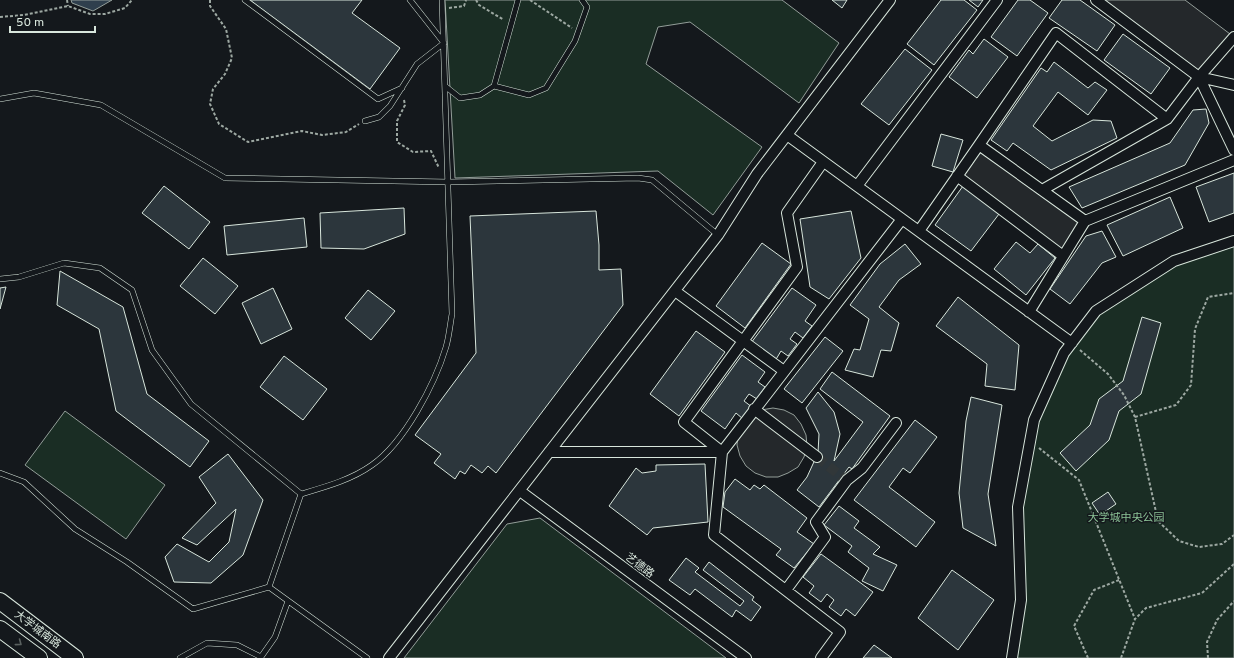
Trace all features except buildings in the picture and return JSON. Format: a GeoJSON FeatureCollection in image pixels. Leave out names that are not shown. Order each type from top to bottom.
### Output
{"type":"FeatureCollection","features":[{"type":"Feature","properties":{"kind":"main road","name":"大学城南路"},"geometry":{"type":"LineString","coordinates":[[0,601],[75,658]]}},
{"type":"Feature","properties":{"kind":"main road","name":"大学城南路"},"geometry":{"type":"LineString","coordinates":[[0,629],[39,658]]}},
{"type":"Feature","properties":{"kind":"street"},"geometry":{"type":"LineString","coordinates":[[389,658],[531,477],[718,234],[757,174],[890,0]]}},
{"type":"Feature","properties":{"kind":"street"},"geometry":{"type":"LineString","coordinates":[[857,186],[998,0]]}},
{"type":"Feature","properties":{"kind":"street"},"geometry":{"type":"LineString","coordinates":[[1096,0],[1199,77],[1234,85]]}},
{"type":"Feature","properties":{"kind":"street"},"geometry":{"type":"LineString","coordinates":[[919,231],[1056,33],[1167,120]]}},
{"type":"Feature","properties":{"kind":"street"},"geometry":{"type":"LineString","coordinates":[[1042,190],[1167,120],[1199,77],[1234,36]]}},
{"type":"Feature","properties":{"kind":"street"},"geometry":{"type":"LineString","coordinates":[[1199,77],[1234,150]]}},
{"type":"Feature","properties":{"kind":"street"},"geometry":{"type":"LineString","coordinates":[[787,135],[1072,343]]}},
{"type":"Feature","properties":{"kind":"street"},"geometry":{"type":"LineString","coordinates":[[979,145],[1085,221]]}},
{"type":"Feature","properties":{"kind":"street"},"geometry":{"type":"LineString","coordinates":[[1029,312],[1085,221],[1234,160]]}},
{"type":"Feature","properties":{"kind":"street"},"geometry":{"type":"LineString","coordinates":[[722,452],[684,422],[797,267],[787,213],[823,162]]}},
{"type":"Feature","properties":{"kind":"street"},"geometry":{"type":"LineString","coordinates":[[957,176],[1063,256]]}},
{"type":"Feature","properties":{"kind":"street"},"geometry":{"type":"LineString","coordinates":[[821,658],[840,632],[714,535],[722,452],[902,219]]}},
{"type":"Feature","properties":{"kind":"street"},"geometry":{"type":"LineString","coordinates":[[1012,658],[1021,600],[1018,507],[1034,420],[1064,353],[1096,310],[1174,261],[1234,241]]}},
{"type":"Feature","properties":{"kind":"street"},"geometry":{"type":"LineString","coordinates":[[675,290],[784,371]]}},
{"type":"Feature","properties":{"kind":"street"},"geometry":{"type":"LineString","coordinates":[[754,409],[817,457]]}},
{"type":"Feature","properties":{"kind":"street"},"geometry":{"type":"LineString","coordinates":[[786,590],[825,537],[816,522],[844,478],[862,468],[896,423]]}},
{"type":"Feature","properties":{"kind":"street"},"geometry":{"type":"LineString","coordinates":[[550,452],[722,452]]}},
{"type":"Feature","properties":{"kind":"street","name":"艺德路"},"geometry":{"type":"LineString","coordinates":[[520,491],[746,658]]}},
{"type":"Feature","properties":{"kind":"lane"},"geometry":{"type":"LineString","coordinates":[[245,0],[378,99],[402,88]]}},
{"type":"Feature","properties":{"kind":"lane"},"geometry":{"type":"LineString","coordinates":[[410,0],[444,43]]}},
{"type":"Feature","properties":{"kind":"lane"},"geometry":{"type":"LineString","coordinates":[[301,494],[340,482],[372,465],[392,446],[418,409],[436,376],[446,346],[452,314],[442,0]]}},
{"type":"Feature","properties":{"kind":"lane"},"geometry":{"type":"LineString","coordinates":[[445,86],[460,98],[480,95],[494,86],[518,0]]}},
{"type":"Feature","properties":{"kind":"lane"},"geometry":{"type":"LineString","coordinates":[[494,86],[529,95],[546,88],[576,41],[587,7],[582,0]]}},
{"type":"Feature","properties":{"kind":"lane"},"geometry":{"type":"LineString","coordinates":[[365,121],[379,117],[390,106],[417,64],[444,43]]}},
{"type":"Feature","properties":{"kind":"lane"},"geometry":{"type":"LineString","coordinates":[[0,99],[34,93],[101,105],[225,178],[448,182],[638,178],[652,180],[718,234]]}},
{"type":"Feature","properties":{"kind":"lane"},"geometry":{"type":"LineString","coordinates":[[0,279],[19,277],[64,262],[100,268],[132,290],[152,350],[191,404],[301,494]]}},
{"type":"Feature","properties":{"kind":"lane"},"geometry":{"type":"LineString","coordinates":[[0,473],[24,482],[75,530],[127,562],[193,609],[269,587]]}},
{"type":"Feature","properties":{"kind":"lane"},"geometry":{"type":"LineString","coordinates":[[269,587],[301,494]]}},
{"type":"Feature","properties":{"kind":"lane"},"geometry":{"type":"LineString","coordinates":[[269,587],[367,658]]}},
{"type":"Feature","properties":{"kind":"lane"},"geometry":{"type":"LineString","coordinates":[[180,658],[207,643],[237,645],[261,658],[275,636],[288,601]]}},
{"type":"Feature","properties":{"kind":"path"},"geometry":{"type":"LineString","coordinates":[[66,0],[68,6]]}},
{"type":"Feature","properties":{"kind":"path"},"geometry":{"type":"LineString","coordinates":[[0,17],[24,15],[68,6],[90,14],[105,14],[125,8],[132,0]]}},
{"type":"Feature","properties":{"kind":"path"},"geometry":{"type":"LineString","coordinates":[[210,0],[210,6],[226,29],[232,58],[225,74],[213,89],[210,104],[219,124],[248,142],[302,131],[322,136],[346,132],[365,121]]}},
{"type":"Feature","properties":{"kind":"path"},"geometry":{"type":"LineString","coordinates":[[443,9],[464,6],[466,0]]}},
{"type":"Feature","properties":{"kind":"path"},"geometry":{"type":"LineString","coordinates":[[476,0],[479,5],[511,23]]}},
{"type":"Feature","properties":{"kind":"path"},"geometry":{"type":"LineString","coordinates":[[530,0],[578,32]]}},
{"type":"Feature","properties":{"kind":"path"},"geometry":{"type":"LineString","coordinates":[[402,88],[405,105],[397,121],[397,142],[413,152],[430,151],[437,167],[448,174]]}},
{"type":"Feature","properties":{"kind":"path"},"geometry":{"type":"LineString","coordinates":[[1135,417],[1176,405],[1191,385],[1195,329],[1208,297],[1234,293]]}},
{"type":"Feature","properties":{"kind":"path"},"geometry":{"type":"LineString","coordinates":[[1072,343],[1108,374],[1124,395],[1135,417],[1158,521],[1179,541],[1199,546],[1222,544],[1234,535]]}},
{"type":"Feature","properties":{"kind":"path"},"geometry":{"type":"LineString","coordinates":[[1030,441],[1079,480],[1135,619]]}},
{"type":"Feature","properties":{"kind":"path"},"geometry":{"type":"LineString","coordinates":[[1121,658],[1135,619],[1146,608],[1202,593],[1234,564]]}},
{"type":"Feature","properties":{"kind":"path"},"geometry":{"type":"LineString","coordinates":[[1088,658],[1074,626],[1094,590],[1119,580]]}},
{"type":"Feature","properties":{"kind":"path"},"geometry":{"type":"LineString","coordinates":[[1208,658],[1207,642],[1217,620],[1234,601]]}},
{"type":"Feature","properties":{"kind":"green space"},"geometry":{"type":"Polygon","coordinates":[[[445,0],[782,0],[839,43],[799,103],[690,22],[658,27],[646,64],[762,147],[713,215],[658,171],[455,178],[445,0]]]}},
{"type":"Feature","properties":{"kind":"green space","name":"大学城中央公园"},"geometry":{"type":"Polygon","coordinates":[[[1234,241],[1234,658],[1012,658],[1021,600],[1018,507],[1034,420],[1064,353],[1096,311],[1174,261],[1234,241]]]}},
{"type":"Feature","properties":{"kind":"green space"},"geometry":{"type":"Polygon","coordinates":[[[65,411],[165,485],[126,539],[25,465],[65,411]]]}},
{"type":"Feature","properties":{"kind":"green space"},"geometry":{"type":"Polygon","coordinates":[[[540,518],[726,658],[404,658],[507,524],[540,518]]]}},
{"type":"Feature","properties":{"kind":"shaded area"},"geometry":{"type":"Polygon","coordinates":[[[1096,0],[1185,0],[1234,37],[1199,77],[1096,0]]]}},
{"type":"Feature","properties":{"kind":"shaded area"},"geometry":{"type":"Polygon","coordinates":[[[979,145],[1085,221],[1063,256],[957,176],[979,145]]]}},
{"type":"Feature","properties":{"kind":"shaded area"},"geometry":{"type":"Polygon","coordinates":[[[773,408],[784,410],[794,415],[801,424],[806,435],[807,446],[804,457],[798,467],[778,477],[766,477],[755,473],[746,466],[740,456],[737,445],[738,434],[761,410],[773,408]]]}},
{"type":"Feature","properties":{"kind":"water"},"geometry":{"type":"Polygon","coordinates":[[[71,0],[112,0],[93,11],[72,3],[71,0]]]}},
{"type":"Feature","properties":{"kind":"tunnel"},"geometry":{"type":"LineString","coordinates":[[817,457],[842,477]]}}]}
